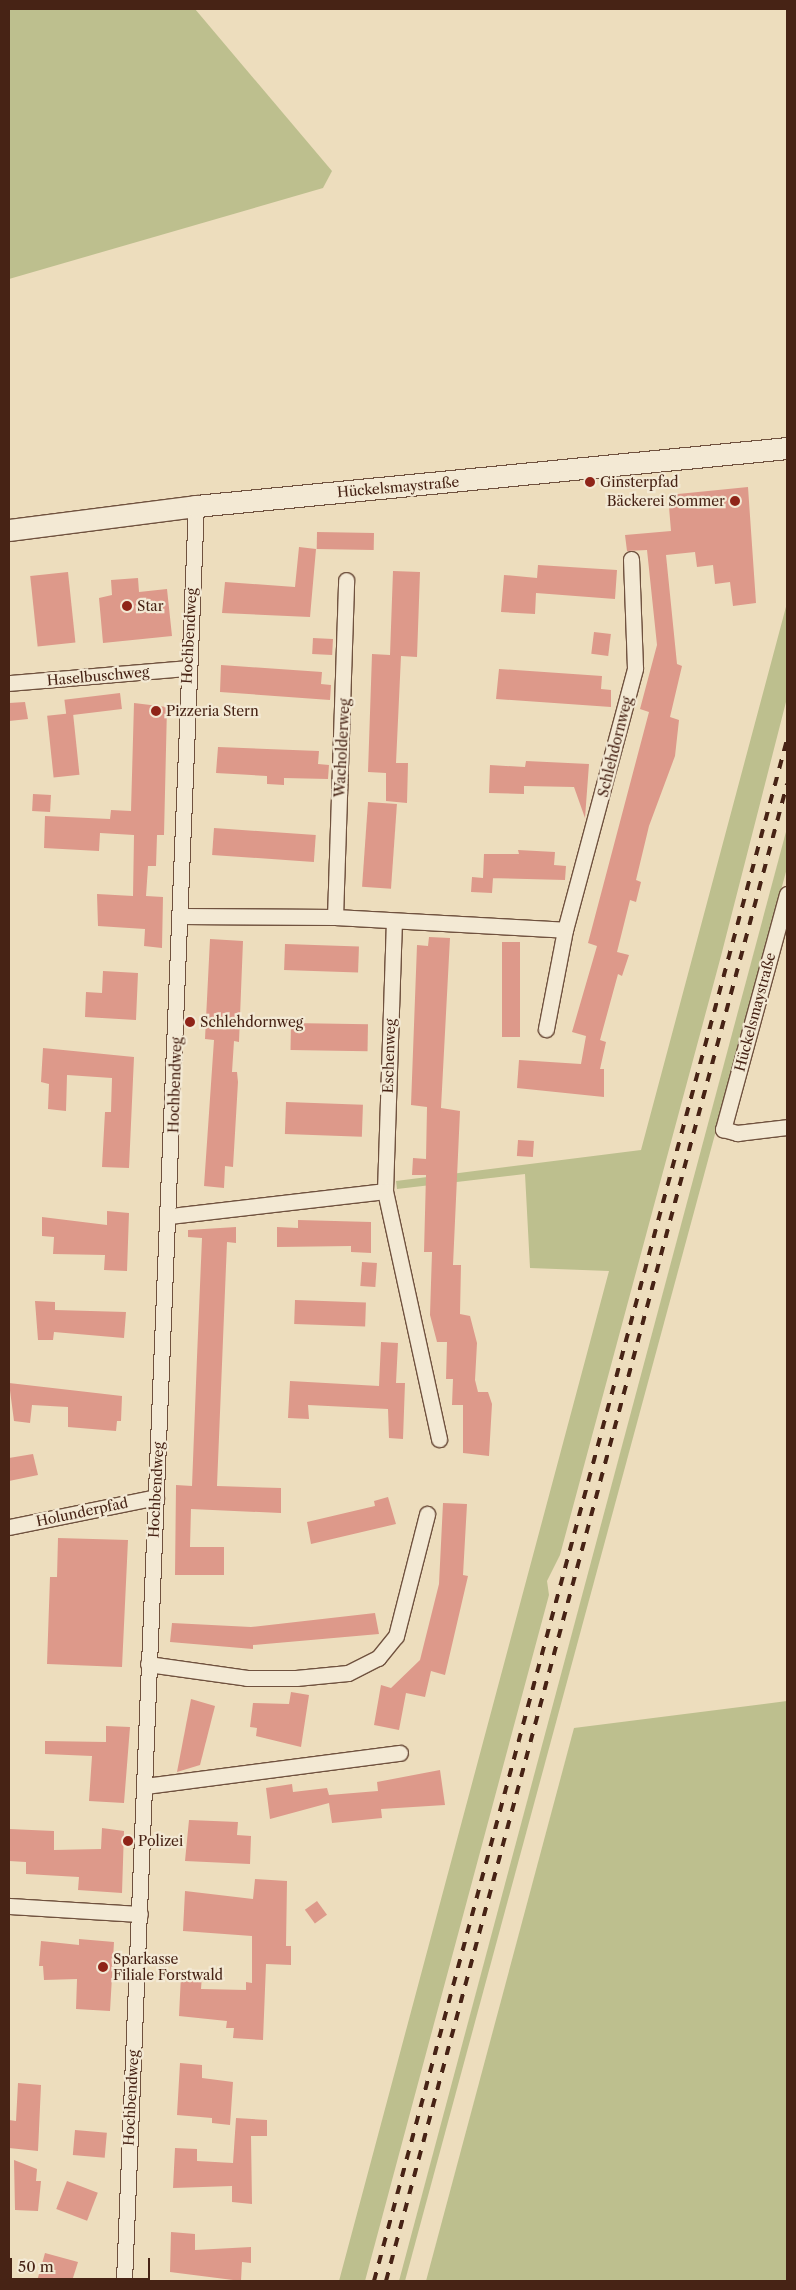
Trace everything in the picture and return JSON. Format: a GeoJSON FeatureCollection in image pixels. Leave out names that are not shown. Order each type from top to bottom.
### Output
{"type":"FeatureCollection","features":[{"type":"Feature","properties":{"kind":"main road","name":"Hückelsmaystraße"},"geometry":{"type":"LineString","coordinates":[[9,530],[196,506],[787,448]]}},
{"type":"Feature","properties":{"kind":"street","name":"Hochbendweg"},"geometry":{"type":"LineString","coordinates":[[124,2281],[145,1786],[148,1664],[170,1216],[182,916],[187,668],[196,506]]}},
{"type":"Feature","properties":{"kind":"street","name":"Schlehdornweg"},"geometry":{"type":"LineString","coordinates":[[546,1029],[565,930],[635,668],[631,559]]}},
{"type":"Feature","properties":{"kind":"street","name":"Wacholderweg"},"geometry":{"type":"LineString","coordinates":[[335,917],[346,580]]}},
{"type":"Feature","properties":{"kind":"street","name":"Haselbuschweg"},"geometry":{"type":"LineString","coordinates":[[9,683],[187,668]]}},
{"type":"Feature","properties":{"kind":"street","name":"Hückelsmaystraße"},"geometry":{"type":"LineString","coordinates":[[787,894],[723,1129],[737,1133],[787,1127]]}},
{"type":"Feature","properties":{"kind":"street"},"geometry":{"type":"LineString","coordinates":[[182,916],[335,917],[565,930]]}},
{"type":"Feature","properties":{"kind":"street","name":"Eschenweg"},"geometry":{"type":"LineString","coordinates":[[394,921],[385,1191],[438,1439]]}},
{"type":"Feature","properties":{"kind":"street"},"geometry":{"type":"LineString","coordinates":[[170,1216],[385,1191]]}},
{"type":"Feature","properties":{"kind":"street","name":"Holunderpfad"},"geometry":{"type":"LineString","coordinates":[[9,1527],[156,1497]]}},
{"type":"Feature","properties":{"kind":"street"},"geometry":{"type":"LineString","coordinates":[[148,1664],[238,1678],[296,1678],[348,1673],[378,1658],[396,1636],[427,1514]]}},
{"type":"Feature","properties":{"kind":"street"},"geometry":{"type":"LineString","coordinates":[[145,1786],[400,1753]]}},
{"type":"Feature","properties":{"kind":"street"},"geometry":{"type":"LineString","coordinates":[[9,1906],[140,1914]]}},
{"type":"Feature","properties":{"kind":"green space"},"geometry":{"type":"Polygon","coordinates":[[[9,9],[195,9],[332,171],[323,188],[9,279],[9,9]]]}},
{"type":"Feature","properties":{"kind":"green space"},"geometry":{"type":"Polygon","coordinates":[[[787,603],[787,698],[721,956],[560,1555],[547,1581],[549,1595],[365,2281],[339,2281],[609,1271],[530,1268],[525,1174],[397,1189],[396,1181],[641,1150],[787,603]]]}},
{"type":"Feature","properties":{"kind":"green space"},"geometry":{"type":"Polygon","coordinates":[[[787,828],[787,868],[405,2281],[399,2281],[787,828]]]}},
{"type":"Feature","properties":{"kind":"green space"},"geometry":{"type":"Polygon","coordinates":[[[787,1701],[787,2281],[426,2281],[574,1728],[787,1701]]]}},
{"type":"Feature","properties":{"kind":"building"},"geometry":{"type":"Polygon","coordinates":[[[748,487],[756,603],[733,606],[730,582],[715,584],[713,565],[697,567],[695,552],[666,555],[677,664],[682,666],[670,717],[679,720],[675,756],[649,826],[636,880],[641,882],[636,902],[630,900],[617,952],[629,955],[622,976],[618,974],[600,1040],[606,1042],[600,1069],[604,1069],[604,1097],[517,1088],[519,1060],[581,1064],[586,1036],[572,1032],[597,946],[588,943],[649,712],[640,709],[657,645],[647,550],[627,551],[625,535],[671,531],[668,495],[748,487]]]}},
{"type":"Feature","properties":{"kind":"building"},"geometry":{"type":"Polygon","coordinates":[[[317,532],[374,533],[374,550],[317,549],[317,532]]]}},
{"type":"Feature","properties":{"kind":"building"},"geometry":{"type":"Polygon","coordinates":[[[299,547],[316,549],[310,617],[222,613],[225,582],[295,587],[299,547]]]}},
{"type":"Feature","properties":{"kind":"building"},"geometry":{"type":"Polygon","coordinates":[[[538,565],[617,570],[615,599],[536,593],[535,614],[501,612],[504,575],[537,578],[538,565]]]}},
{"type":"Feature","properties":{"kind":"building"},"geometry":{"type":"Polygon","coordinates":[[[393,571],[420,572],[417,657],[401,656],[396,763],[408,763],[407,803],[386,801],[386,773],[368,772],[372,654],[390,655],[393,571]]]}},
{"type":"Feature","properties":{"kind":"building"},"geometry":{"type":"Polygon","coordinates":[[[68,572],[75,643],[38,647],[30,576],[68,572]]]}},
{"type":"Feature","properties":{"kind":"building"},"geometry":{"type":"Polygon","coordinates":[[[138,578],[139,592],[167,589],[172,636],[103,643],[99,598],[112,595],[111,580],[138,578]]]}},
{"type":"Feature","properties":{"kind":"building"},"geometry":{"type":"Polygon","coordinates":[[[594,632],[611,634],[608,656],[591,654],[594,632]]]}},
{"type":"Feature","properties":{"kind":"building"},"geometry":{"type":"Polygon","coordinates":[[[313,638],[333,639],[332,655],[312,654],[313,638]]]}},
{"type":"Feature","properties":{"kind":"building"},"geometry":{"type":"Polygon","coordinates":[[[221,665],[322,672],[321,684],[331,685],[330,700],[220,692],[221,665]]]}},
{"type":"Feature","properties":{"kind":"building"},"geometry":{"type":"Polygon","coordinates":[[[499,669],[602,676],[601,689],[611,690],[611,707],[496,699],[499,669]]]}},
{"type":"Feature","properties":{"kind":"building"},"geometry":{"type":"Polygon","coordinates":[[[120,693],[122,709],[66,716],[64,700],[120,693]]]}},
{"type":"Feature","properties":{"kind":"building"},"geometry":{"type":"Polygon","coordinates":[[[25,702],[28,719],[9,721],[9,703],[25,702]]]}},
{"type":"Feature","properties":{"kind":"building"},"geometry":{"type":"Polygon","coordinates":[[[134,703],[167,707],[164,835],[157,835],[156,866],[148,866],[146,896],[163,897],[162,948],[144,946],[145,929],[98,926],[97,894],[133,896],[134,835],[100,833],[99,851],[44,848],[45,816],[110,819],[111,810],[131,811],[134,703]]]}},
{"type":"Feature","properties":{"kind":"building"},"geometry":{"type":"Polygon","coordinates":[[[73,713],[79,775],[54,777],[47,716],[73,713]]]}},
{"type":"Feature","properties":{"kind":"building"},"geometry":{"type":"Polygon","coordinates":[[[218,747],[319,751],[318,764],[329,765],[328,779],[284,778],[284,785],[267,784],[267,776],[216,773],[218,747]]]}},
{"type":"Feature","properties":{"kind":"building"},"geometry":{"type":"Polygon","coordinates":[[[526,761],[589,764],[585,818],[574,787],[524,786],[524,794],[489,793],[490,765],[525,767],[526,761]]]}},
{"type":"Feature","properties":{"kind":"building"},"geometry":{"type":"Polygon","coordinates":[[[33,794],[51,795],[50,812],[32,811],[33,794]]]}},
{"type":"Feature","properties":{"kind":"building"},"geometry":{"type":"Polygon","coordinates":[[[368,802],[397,804],[391,889],[362,887],[368,802]]]}},
{"type":"Feature","properties":{"kind":"building"},"geometry":{"type":"Polygon","coordinates":[[[214,828],[316,835],[314,862],[212,855],[214,828]]]}},
{"type":"Feature","properties":{"kind":"building"},"geometry":{"type":"Polygon","coordinates":[[[518,850],[555,852],[554,865],[566,866],[565,880],[493,878],[492,893],[471,892],[472,877],[483,878],[484,854],[519,854],[518,850]]]}},
{"type":"Feature","properties":{"kind":"building"},"geometry":{"type":"Polygon","coordinates":[[[429,937],[450,938],[441,1108],[460,1111],[453,1265],[461,1265],[460,1314],[470,1316],[477,1343],[475,1380],[478,1392],[488,1392],[492,1404],[489,1456],[463,1453],[463,1405],[452,1405],[453,1379],[446,1379],[447,1342],[437,1342],[430,1315],[432,1252],[424,1252],[426,1175],[412,1175],[413,1158],[426,1159],[427,1107],[411,1105],[417,945],[428,946],[429,937]]]}},
{"type":"Feature","properties":{"kind":"building"},"geometry":{"type":"Polygon","coordinates":[[[210,939],[243,941],[239,1042],[234,1041],[232,1072],[237,1072],[238,1082],[233,1167],[225,1166],[224,1188],[204,1186],[214,1040],[205,1039],[210,939]]]}},
{"type":"Feature","properties":{"kind":"building"},"geometry":{"type":"Polygon","coordinates":[[[502,942],[520,942],[520,1037],[502,1037],[502,942]]]}},
{"type":"Feature","properties":{"kind":"building"},"geometry":{"type":"Polygon","coordinates":[[[285,944],[359,947],[358,973],[284,970],[285,944]]]}},
{"type":"Feature","properties":{"kind":"building"},"geometry":{"type":"Polygon","coordinates":[[[103,971],[138,973],[136,1020],[85,1017],[86,992],[102,993],[103,971]]]}},
{"type":"Feature","properties":{"kind":"building"},"geometry":{"type":"Polygon","coordinates":[[[291,1023],[368,1024],[368,1051],[291,1050],[291,1023]]]}},
{"type":"Feature","properties":{"kind":"building"},"geometry":{"type":"Polygon","coordinates":[[[43,1048],[134,1057],[129,1168],[102,1167],[105,1112],[111,1112],[112,1078],[67,1075],[66,1111],[48,1109],[49,1084],[41,1082],[43,1048]]]}},
{"type":"Feature","properties":{"kind":"building"},"geometry":{"type":"Polygon","coordinates":[[[286,1102],[363,1105],[362,1137],[285,1134],[286,1102]]]}},
{"type":"Feature","properties":{"kind":"building"},"geometry":{"type":"Polygon","coordinates":[[[518,1140],[534,1141],[533,1157],[517,1156],[518,1140]]]}},
{"type":"Feature","properties":{"kind":"building"},"geometry":{"type":"Polygon","coordinates":[[[107,1211],[129,1213],[127,1271],[104,1270],[105,1255],[53,1254],[54,1237],[42,1236],[42,1217],[107,1225],[107,1211]]]}},
{"type":"Feature","properties":{"kind":"building"},"geometry":{"type":"Polygon","coordinates":[[[298,1220],[371,1222],[371,1253],[351,1252],[351,1246],[277,1247],[277,1227],[298,1228],[298,1220]]]}},
{"type":"Feature","properties":{"kind":"building"},"geometry":{"type":"Polygon","coordinates":[[[236,1227],[236,1243],[227,1242],[217,1486],[281,1488],[281,1513],[191,1509],[190,1547],[224,1547],[224,1575],[175,1575],[176,1485],[192,1486],[202,1238],[188,1237],[188,1230],[236,1227]]]}},
{"type":"Feature","properties":{"kind":"building"},"geometry":{"type":"Polygon","coordinates":[[[362,1262],[377,1263],[375,1287],[360,1286],[362,1262]]]}},
{"type":"Feature","properties":{"kind":"building"},"geometry":{"type":"Polygon","coordinates":[[[295,1300],[366,1302],[365,1326],[294,1324],[295,1300]]]}},
{"type":"Feature","properties":{"kind":"building"},"geometry":{"type":"Polygon","coordinates":[[[35,1301],[55,1302],[55,1310],[126,1312],[124,1338],[54,1332],[53,1340],[38,1340],[35,1301]]]}},
{"type":"Feature","properties":{"kind":"building"},"geometry":{"type":"Polygon","coordinates":[[[381,1342],[398,1343],[396,1383],[405,1383],[403,1439],[389,1438],[388,1409],[308,1405],[309,1419],[288,1418],[290,1381],[379,1386],[381,1342]]]}},
{"type":"Feature","properties":{"kind":"building"},"geometry":{"type":"Polygon","coordinates":[[[9,1383],[122,1396],[121,1421],[117,1421],[116,1431],[68,1427],[68,1407],[32,1405],[30,1423],[14,1421],[9,1383]]]}},
{"type":"Feature","properties":{"kind":"building"},"geometry":{"type":"Polygon","coordinates":[[[33,1454],[38,1475],[9,1481],[9,1458],[33,1454]]]}},
{"type":"Feature","properties":{"kind":"building"},"geometry":{"type":"Polygon","coordinates":[[[388,1497],[396,1524],[311,1544],[307,1522],[375,1506],[374,1501],[388,1497]]]}},
{"type":"Feature","properties":{"kind":"building"},"geometry":{"type":"Polygon","coordinates":[[[443,1503],[467,1504],[463,1575],[468,1576],[445,1675],[431,1671],[425,1697],[406,1693],[399,1730],[374,1725],[381,1685],[391,1688],[420,1660],[439,1584],[443,1503]]]}},
{"type":"Feature","properties":{"kind":"building"},"geometry":{"type":"Polygon","coordinates":[[[58,1538],[128,1540],[122,1667],[47,1664],[50,1577],[57,1577],[58,1538]]]}},
{"type":"Feature","properties":{"kind":"building"},"geometry":{"type":"Polygon","coordinates":[[[375,1613],[379,1634],[253,1645],[253,1649],[170,1642],[172,1623],[251,1627],[375,1613]]]}},
{"type":"Feature","properties":{"kind":"building"},"geometry":{"type":"Polygon","coordinates":[[[291,1692],[309,1695],[301,1747],[256,1736],[257,1728],[250,1727],[253,1703],[289,1704],[291,1692]]]}},
{"type":"Feature","properties":{"kind":"building"},"geometry":{"type":"Polygon","coordinates":[[[191,1699],[215,1706],[200,1765],[177,1772],[191,1699]]]}},
{"type":"Feature","properties":{"kind":"building"},"geometry":{"type":"Polygon","coordinates":[[[106,1726],[130,1727],[124,1803],[89,1801],[92,1756],[45,1754],[45,1741],[106,1742],[106,1726]]]}},
{"type":"Feature","properties":{"kind":"building"},"geometry":{"type":"Polygon","coordinates":[[[440,1770],[445,1805],[381,1809],[382,1818],[332,1823],[329,1803],[270,1819],[266,1788],[292,1784],[293,1792],[327,1788],[329,1795],[378,1791],[377,1782],[440,1770]]]}},
{"type":"Feature","properties":{"kind":"building"},"geometry":{"type":"Polygon","coordinates":[[[189,1820],[238,1822],[237,1835],[251,1836],[250,1864],[185,1861],[189,1820]]]}},
{"type":"Feature","properties":{"kind":"building"},"geometry":{"type":"Polygon","coordinates":[[[102,1828],[124,1831],[122,1893],[78,1890],[79,1877],[26,1874],[26,1862],[9,1861],[9,1829],[54,1831],[54,1850],[101,1849],[102,1828]]]}},
{"type":"Feature","properties":{"kind":"building"},"geometry":{"type":"Polygon","coordinates":[[[255,1879],[287,1881],[286,1946],[291,1946],[291,1965],[266,1964],[263,2040],[233,2038],[234,2028],[226,2028],[227,2021],[179,2016],[181,1975],[202,1976],[201,1989],[246,1990],[246,1982],[252,1983],[252,1936],[183,1931],[185,1891],[253,1899],[255,1879]]]}},
{"type":"Feature","properties":{"kind":"building"},"geometry":{"type":"Polygon","coordinates":[[[317,1901],[327,1915],[315,1924],[305,1910],[317,1901]]]}},
{"type":"Feature","properties":{"kind":"building"},"geometry":{"type":"Polygon","coordinates":[[[79,1939],[114,1942],[110,2011],[76,2009],[77,1979],[44,1980],[43,1966],[39,1966],[41,1941],[79,1945],[79,1939]]]}},
{"type":"Feature","properties":{"kind":"building"},"geometry":{"type":"Polygon","coordinates":[[[180,2063],[202,2065],[202,2078],[233,2082],[230,2125],[212,2123],[212,2118],[177,2115],[180,2063]]]}},
{"type":"Feature","properties":{"kind":"building"},"geometry":{"type":"Polygon","coordinates":[[[18,2083],[41,2085],[38,2151],[9,2148],[9,2120],[16,2121],[18,2083]]]}},
{"type":"Feature","properties":{"kind":"building"},"geometry":{"type":"Polygon","coordinates":[[[236,2118],[267,2120],[267,2136],[251,2136],[252,2204],[232,2202],[232,2186],[173,2188],[175,2148],[197,2149],[197,2161],[233,2163],[236,2118]]]}},
{"type":"Feature","properties":{"kind":"building"},"geometry":{"type":"Polygon","coordinates":[[[75,2130],[107,2133],[105,2158],[73,2155],[75,2130]]]}},
{"type":"Feature","properties":{"kind":"building"},"geometry":{"type":"Polygon","coordinates":[[[14,2160],[37,2169],[36,2181],[41,2181],[38,2211],[15,2210],[14,2160]]]}},
{"type":"Feature","properties":{"kind":"building"},"geometry":{"type":"Polygon","coordinates":[[[67,2181],[98,2193],[87,2221],[56,2209],[67,2181]]]}},
{"type":"Feature","properties":{"kind":"building"},"geometry":{"type":"Polygon","coordinates":[[[171,2232],[195,2234],[195,2250],[251,2247],[251,2263],[242,2262],[241,2281],[170,2272],[171,2232]]]}},
{"type":"Feature","properties":{"kind":"building"},"geometry":{"type":"Polygon","coordinates":[[[45,2253],[78,2262],[72,2281],[37,2281],[45,2253]]]}},
{"type":"Feature","properties":{"kind":"railway"},"geometry":{"type":"LineString","coordinates":[[374,2281],[787,740]]}},
{"type":"Feature","properties":{"kind":"railway"},"geometry":{"type":"LineString","coordinates":[[386,2281],[787,784]]}},
{"type":"Feature","properties":{"kind":"place","name":"Ginsterpfad"},"geometry":{"type":"Point","coordinates":[590,482]}},
{"type":"Feature","properties":{"kind":"place","name":"Bäckerei Sommer"},"geometry":{"type":"Point","coordinates":[735,501]}},
{"type":"Feature","properties":{"kind":"place","name":"Star"},"geometry":{"type":"Point","coordinates":[127,606]}},
{"type":"Feature","properties":{"kind":"place","name":"Pizzeria Stern"},"geometry":{"type":"Point","coordinates":[156,711]}},
{"type":"Feature","properties":{"kind":"place","name":"Schlehdornweg"},"geometry":{"type":"Point","coordinates":[190,1022]}},
{"type":"Feature","properties":{"kind":"place","name":"Polizei"},"geometry":{"type":"Point","coordinates":[128,1841]}},
{"type":"Feature","properties":{"kind":"place","name":"Sparkasse Filiale Forstwald"},"geometry":{"type":"Point","coordinates":[103,1967]}}]}
